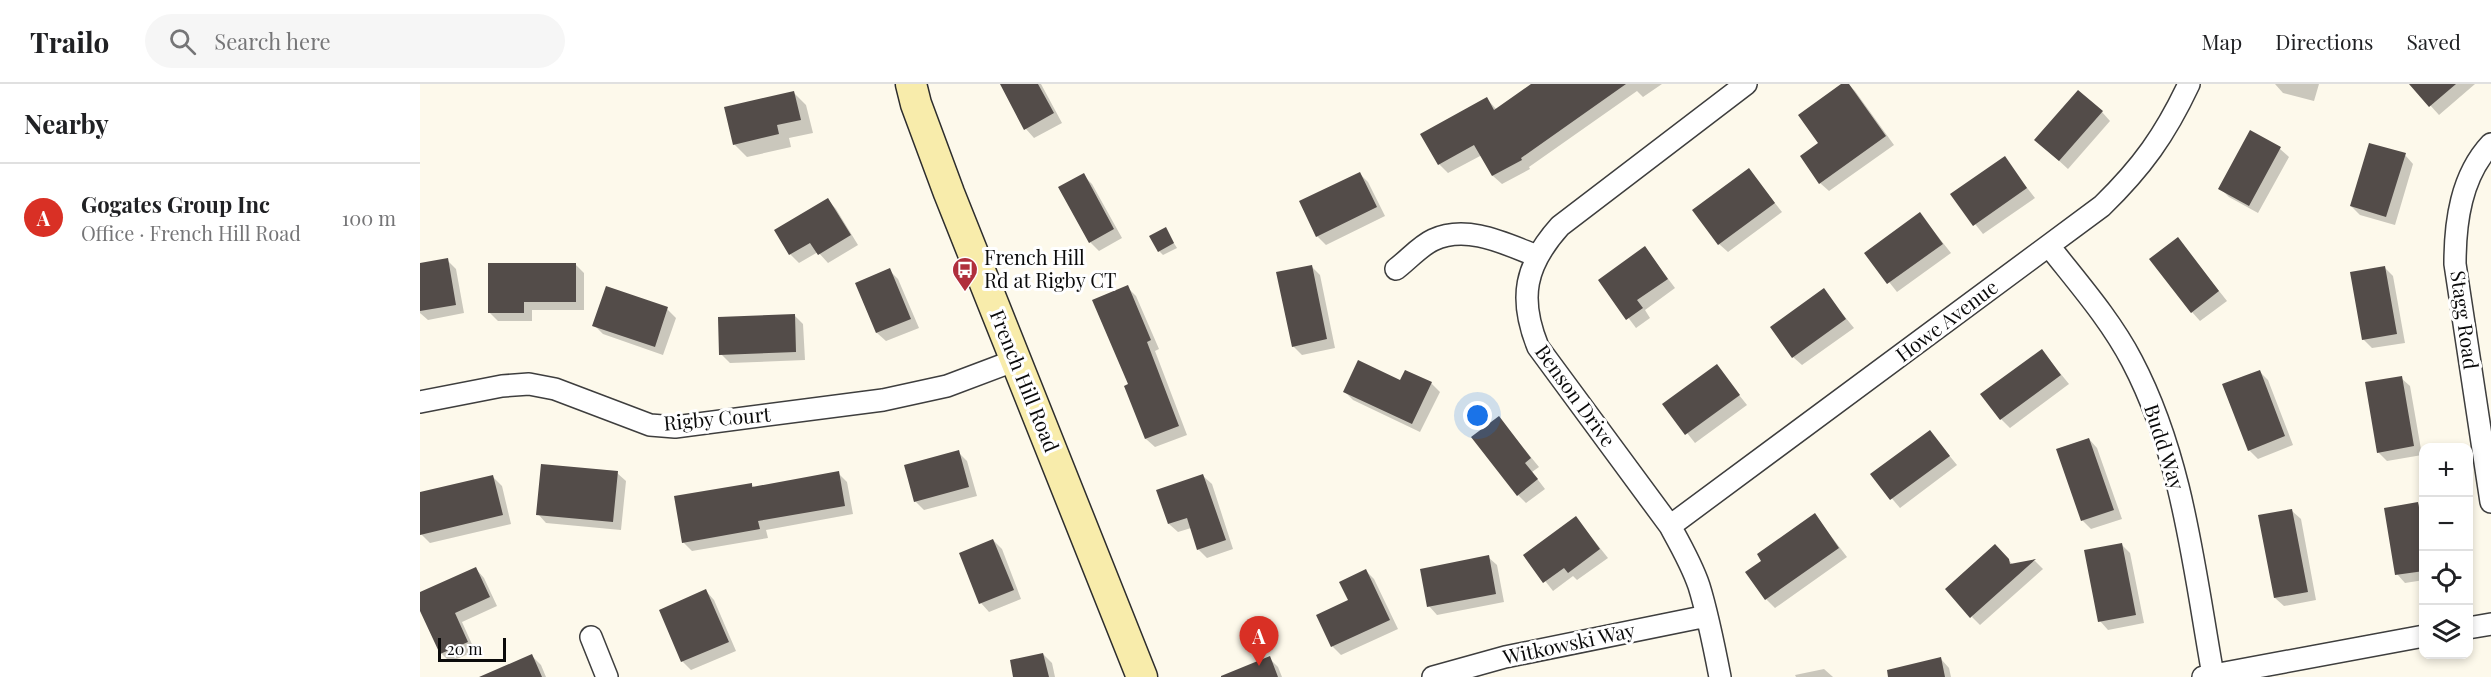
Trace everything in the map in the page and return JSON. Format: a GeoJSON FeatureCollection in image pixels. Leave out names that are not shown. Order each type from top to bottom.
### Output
{"type":"FeatureCollection","features":[{"type":"Feature","properties":{"kind":"main road","name":"French Hill Road"},"geometry":{"type":"LineString","coordinates":[[911,84],[916,104],[949,193],[1142,677]]}},
{"type":"Feature","properties":{"kind":"street","name":"Benson Drive"},"geometry":{"type":"LineString","coordinates":[[1720,677],[1698,584],[1670,526],[1538,347],[1530,327],[1526,306],[1527,283],[1545,242],[1560,226],[1746,84]]}},
{"type":"Feature","properties":{"kind":"street","name":"Howe Avenue"},"geometry":{"type":"LineString","coordinates":[[1670,526],[2102,206],[2131,178],[2149,156],[2172,119],[2189,84]]}},
{"type":"Feature","properties":{"kind":"street","name":"Stagg Road"},"geometry":{"type":"LineString","coordinates":[[2491,144],[2471,175],[2461,202],[2455,233],[2455,253],[2491,502]]}},
{"type":"Feature","properties":{"kind":"street"},"geometry":{"type":"LineString","coordinates":[[1396,269],[1432,240],[1465,234],[1489,237],[1538,256]]}},
{"type":"Feature","properties":{"kind":"street","name":"Budd Way"},"geometry":{"type":"LineString","coordinates":[[2049,246],[2106,318],[2131,360],[2153,406],[2170,455],[2182,506],[2208,676]]}},
{"type":"Feature","properties":{"kind":"street","name":"Rigby Court"},"geometry":{"type":"LineString","coordinates":[[420,402],[502,386],[529,384],[555,389],[650,425],[675,427],[883,400],[947,386],[1016,360]]}},
{"type":"Feature","properties":{"kind":"street","name":"Witkowski Way"},"geometry":{"type":"LineString","coordinates":[[1433,677],[1505,657],[1707,616]]}},
{"type":"Feature","properties":{"kind":"street"},"geometry":{"type":"LineString","coordinates":[[2473,627],[2491,624]]}},
{"type":"Feature","properties":{"kind":"street"},"geometry":{"type":"LineString","coordinates":[[591,637],[607,677]]}},
{"type":"Feature","properties":{"kind":"street"},"geometry":{"type":"LineString","coordinates":[[2208,676],[2419,637]]}},
{"type":"Feature","properties":{"kind":"building"},"geometry":{"type":"Polygon","coordinates":[[[1000,84],[1038,84],[1054,113],[1024,130],[1000,84]]]}},
{"type":"Feature","properties":{"kind":"building"},"geometry":{"type":"Polygon","coordinates":[[[1531,84],[1626,84],[1521,158],[1522,160],[1492,176],[1474,145],[1438,165],[1420,134],[1487,97],[1494,110],[1531,84]]]}},
{"type":"Feature","properties":{"kind":"building"},"geometry":{"type":"Polygon","coordinates":[[[1841,84],[1849,84],[1886,136],[1819,184],[1800,156],[1818,143],[1798,115],[1841,84]]]}},
{"type":"Feature","properties":{"kind":"building"},"geometry":{"type":"Polygon","coordinates":[[[2409,84],[2456,84],[2429,107],[2409,84]]]}},
{"type":"Feature","properties":{"kind":"building"},"geometry":{"type":"Polygon","coordinates":[[[2078,90],[2103,111],[2059,161],[2034,140],[2078,90]]]}},
{"type":"Feature","properties":{"kind":"building"},"geometry":{"type":"Polygon","coordinates":[[[794,91],[801,120],[777,125],[779,134],[733,145],[724,107],[794,91]]]}},
{"type":"Feature","properties":{"kind":"building"},"geometry":{"type":"Polygon","coordinates":[[[2250,130],[2281,147],[2249,206],[2218,189],[2250,130]]]}},
{"type":"Feature","properties":{"kind":"building"},"geometry":{"type":"Polygon","coordinates":[[[2369,143],[2406,153],[2386,217],[2350,206],[2369,143]]]}},
{"type":"Feature","properties":{"kind":"building"},"geometry":{"type":"Polygon","coordinates":[[[2005,156],[2027,188],[1973,226],[1950,194],[2005,156]]]}},
{"type":"Feature","properties":{"kind":"building"},"geometry":{"type":"Polygon","coordinates":[[[1749,168],[1775,203],[1718,245],[1692,210],[1749,168]]]}},
{"type":"Feature","properties":{"kind":"building"},"geometry":{"type":"Polygon","coordinates":[[[1360,172],[1377,207],[1316,237],[1299,201],[1360,172]]]}},
{"type":"Feature","properties":{"kind":"building"},"geometry":{"type":"Polygon","coordinates":[[[1084,173],[1114,229],[1089,243],[1058,187],[1084,173]]]}},
{"type":"Feature","properties":{"kind":"building"},"geometry":{"type":"Polygon","coordinates":[[[828,198],[851,235],[818,255],[810,243],[789,255],[774,230],[828,198]]]}},
{"type":"Feature","properties":{"kind":"building"},"geometry":{"type":"Polygon","coordinates":[[[1920,212],[1943,244],[1887,284],[1864,253],[1920,212]]]}},
{"type":"Feature","properties":{"kind":"building"},"geometry":{"type":"Polygon","coordinates":[[[1166,227],[1174,243],[1158,252],[1149,236],[1166,227]]]}},
{"type":"Feature","properties":{"kind":"building"},"geometry":{"type":"Polygon","coordinates":[[[2178,237],[2219,291],[2191,313],[2149,259],[2178,237]]]}},
{"type":"Feature","properties":{"kind":"building"},"geometry":{"type":"Polygon","coordinates":[[[1645,246],[1668,279],[1637,300],[1643,308],[1626,320],[1598,280],[1645,246]]]}},
{"type":"Feature","properties":{"kind":"building"},"geometry":{"type":"Polygon","coordinates":[[[448,258],[456,305],[420,311],[420,263],[448,258]]]}},
{"type":"Feature","properties":{"kind":"building"},"geometry":{"type":"Polygon","coordinates":[[[488,263],[576,263],[576,302],[524,302],[524,313],[488,313],[488,263]]]}},
{"type":"Feature","properties":{"kind":"building"},"geometry":{"type":"Polygon","coordinates":[[[1312,265],[1327,339],[1292,347],[1276,272],[1312,265]]]}},
{"type":"Feature","properties":{"kind":"building"},"geometry":{"type":"Polygon","coordinates":[[[2385,266],[2397,334],[2362,340],[2350,272],[2385,266]]]}},
{"type":"Feature","properties":{"kind":"building"},"geometry":{"type":"Polygon","coordinates":[[[890,268],[911,319],[876,333],[855,283],[890,268]]]}},
{"type":"Feature","properties":{"kind":"building"},"geometry":{"type":"Polygon","coordinates":[[[1128,285],[1151,340],[1147,342],[1179,426],[1145,439],[1124,386],[1128,384],[1092,300],[1128,285]]]}},
{"type":"Feature","properties":{"kind":"building"},"geometry":{"type":"Polygon","coordinates":[[[606,286],[668,307],[655,347],[592,326],[606,286]]]}},
{"type":"Feature","properties":{"kind":"building"},"geometry":{"type":"Polygon","coordinates":[[[1824,288],[1846,319],[1792,358],[1770,327],[1824,288]]]}},
{"type":"Feature","properties":{"kind":"building"},"geometry":{"type":"Polygon","coordinates":[[[795,314],[796,352],[719,355],[718,317],[795,314]]]}},
{"type":"Feature","properties":{"kind":"building"},"geometry":{"type":"Polygon","coordinates":[[[2042,349],[2061,375],[2000,420],[1980,394],[2042,349]]]}},
{"type":"Feature","properties":{"kind":"building"},"geometry":{"type":"Polygon","coordinates":[[[1358,360],[1400,380],[1405,370],[1432,382],[1412,424],[1343,392],[1358,360]]]}},
{"type":"Feature","properties":{"kind":"building"},"geometry":{"type":"Polygon","coordinates":[[[1717,364],[1740,395],[1685,435],[1662,404],[1717,364]]]}},
{"type":"Feature","properties":{"kind":"building"},"geometry":{"type":"Polygon","coordinates":[[[2260,370],[2285,436],[2248,451],[2222,384],[2260,370]]]}},
{"type":"Feature","properties":{"kind":"building"},"geometry":{"type":"Polygon","coordinates":[[[2402,376],[2414,446],[2377,453],[2365,382],[2402,376]]]}},
{"type":"Feature","properties":{"kind":"building"},"geometry":{"type":"Polygon","coordinates":[[[1499,416],[1531,458],[1525,463],[1538,479],[1517,496],[1471,437],[1499,416]]]}},
{"type":"Feature","properties":{"kind":"building"},"geometry":{"type":"Polygon","coordinates":[[[1930,430],[1950,456],[1890,500],[1870,474],[1930,430]]]}},
{"type":"Feature","properties":{"kind":"building"},"geometry":{"type":"Polygon","coordinates":[[[2089,438],[2114,510],[2081,521],[2056,449],[2089,438]]]}},
{"type":"Feature","properties":{"kind":"building"},"geometry":{"type":"Polygon","coordinates":[[[959,450],[969,487],[914,502],[904,465],[959,450]]]}},
{"type":"Feature","properties":{"kind":"building"},"geometry":{"type":"Polygon","coordinates":[[[541,464],[618,471],[613,522],[536,515],[541,464]]]}},
{"type":"Feature","properties":{"kind":"building"},"geometry":{"type":"Polygon","coordinates":[[[839,471],[845,506],[758,521],[760,529],[682,543],[674,496],[752,483],[752,487],[839,471]]]}},
{"type":"Feature","properties":{"kind":"building"},"geometry":{"type":"Polygon","coordinates":[[[1203,474],[1226,540],[1197,550],[1187,518],[1168,524],[1156,490],[1203,474]]]}},
{"type":"Feature","properties":{"kind":"building"},"geometry":{"type":"Polygon","coordinates":[[[493,475],[503,515],[420,535],[420,492],[493,475]]]}},
{"type":"Feature","properties":{"kind":"building"},"geometry":{"type":"Polygon","coordinates":[[[2418,502],[2419,572],[2395,575],[2384,508],[2418,502]]]}},
{"type":"Feature","properties":{"kind":"building"},"geometry":{"type":"Polygon","coordinates":[[[2292,509],[2308,592],[2274,598],[2258,515],[2292,509]]]}},
{"type":"Feature","properties":{"kind":"building"},"geometry":{"type":"Polygon","coordinates":[[[1815,513],[1839,548],[1765,600],[1745,572],[1761,561],[1757,554],[1815,513]]]}},
{"type":"Feature","properties":{"kind":"building"},"geometry":{"type":"Polygon","coordinates":[[[1576,516],[1600,549],[1568,573],[1564,568],[1543,583],[1523,555],[1576,516]]]}},
{"type":"Feature","properties":{"kind":"building"},"geometry":{"type":"Polygon","coordinates":[[[993,539],[1014,590],[979,604],[959,553],[993,539]]]}},
{"type":"Feature","properties":{"kind":"building"},"geometry":{"type":"Polygon","coordinates":[[[2122,543],[2136,615],[2098,622],[2084,550],[2122,543]]]}},
{"type":"Feature","properties":{"kind":"building"},"geometry":{"type":"Polygon","coordinates":[[[1995,544],[2009,559],[2010,564],[2036,559],[1970,618],[1945,589],[1995,544]]]}},
{"type":"Feature","properties":{"kind":"building"},"geometry":{"type":"Polygon","coordinates":[[[1489,555],[1496,594],[1427,607],[1420,569],[1489,555]]]}},
{"type":"Feature","properties":{"kind":"building"},"geometry":{"type":"Polygon","coordinates":[[[476,567],[490,597],[455,613],[468,642],[440,654],[420,611],[420,592],[476,567]]]}},
{"type":"Feature","properties":{"kind":"building"},"geometry":{"type":"Polygon","coordinates":[[[1366,569],[1390,620],[1331,647],[1316,615],[1348,600],[1339,582],[1366,569]]]}},
{"type":"Feature","properties":{"kind":"building"},"geometry":{"type":"Polygon","coordinates":[[[706,589],[729,642],[681,662],[659,610],[706,589]]]}},
{"type":"Feature","properties":{"kind":"building"},"geometry":{"type":"Polygon","coordinates":[[[1043,653],[1049,677],[1013,677],[1010,660],[1043,653]]]}},
{"type":"Feature","properties":{"kind":"building"},"geometry":{"type":"Polygon","coordinates":[[[532,654],[542,677],[479,677],[532,654]]]}},
{"type":"Feature","properties":{"kind":"building"},"geometry":{"type":"Polygon","coordinates":[[[1270,656],[1278,677],[1221,677],[1221,676],[1270,656]]]}},
{"type":"Feature","properties":{"kind":"building"},"geometry":{"type":"Polygon","coordinates":[[[1941,657],[1945,677],[1888,677],[1887,670],[1941,657]]]}},
{"type":"Feature","properties":{"kind":"place","name":"French Hill Rd at Rigby CT"},"geometry":{"type":"Point","coordinates":[965,293]}},
{"type":"Feature","properties":{"kind":"place","name":"Gogates Group Inc"},"geometry":{"type":"Point","coordinates":[1259,666]}}]}
